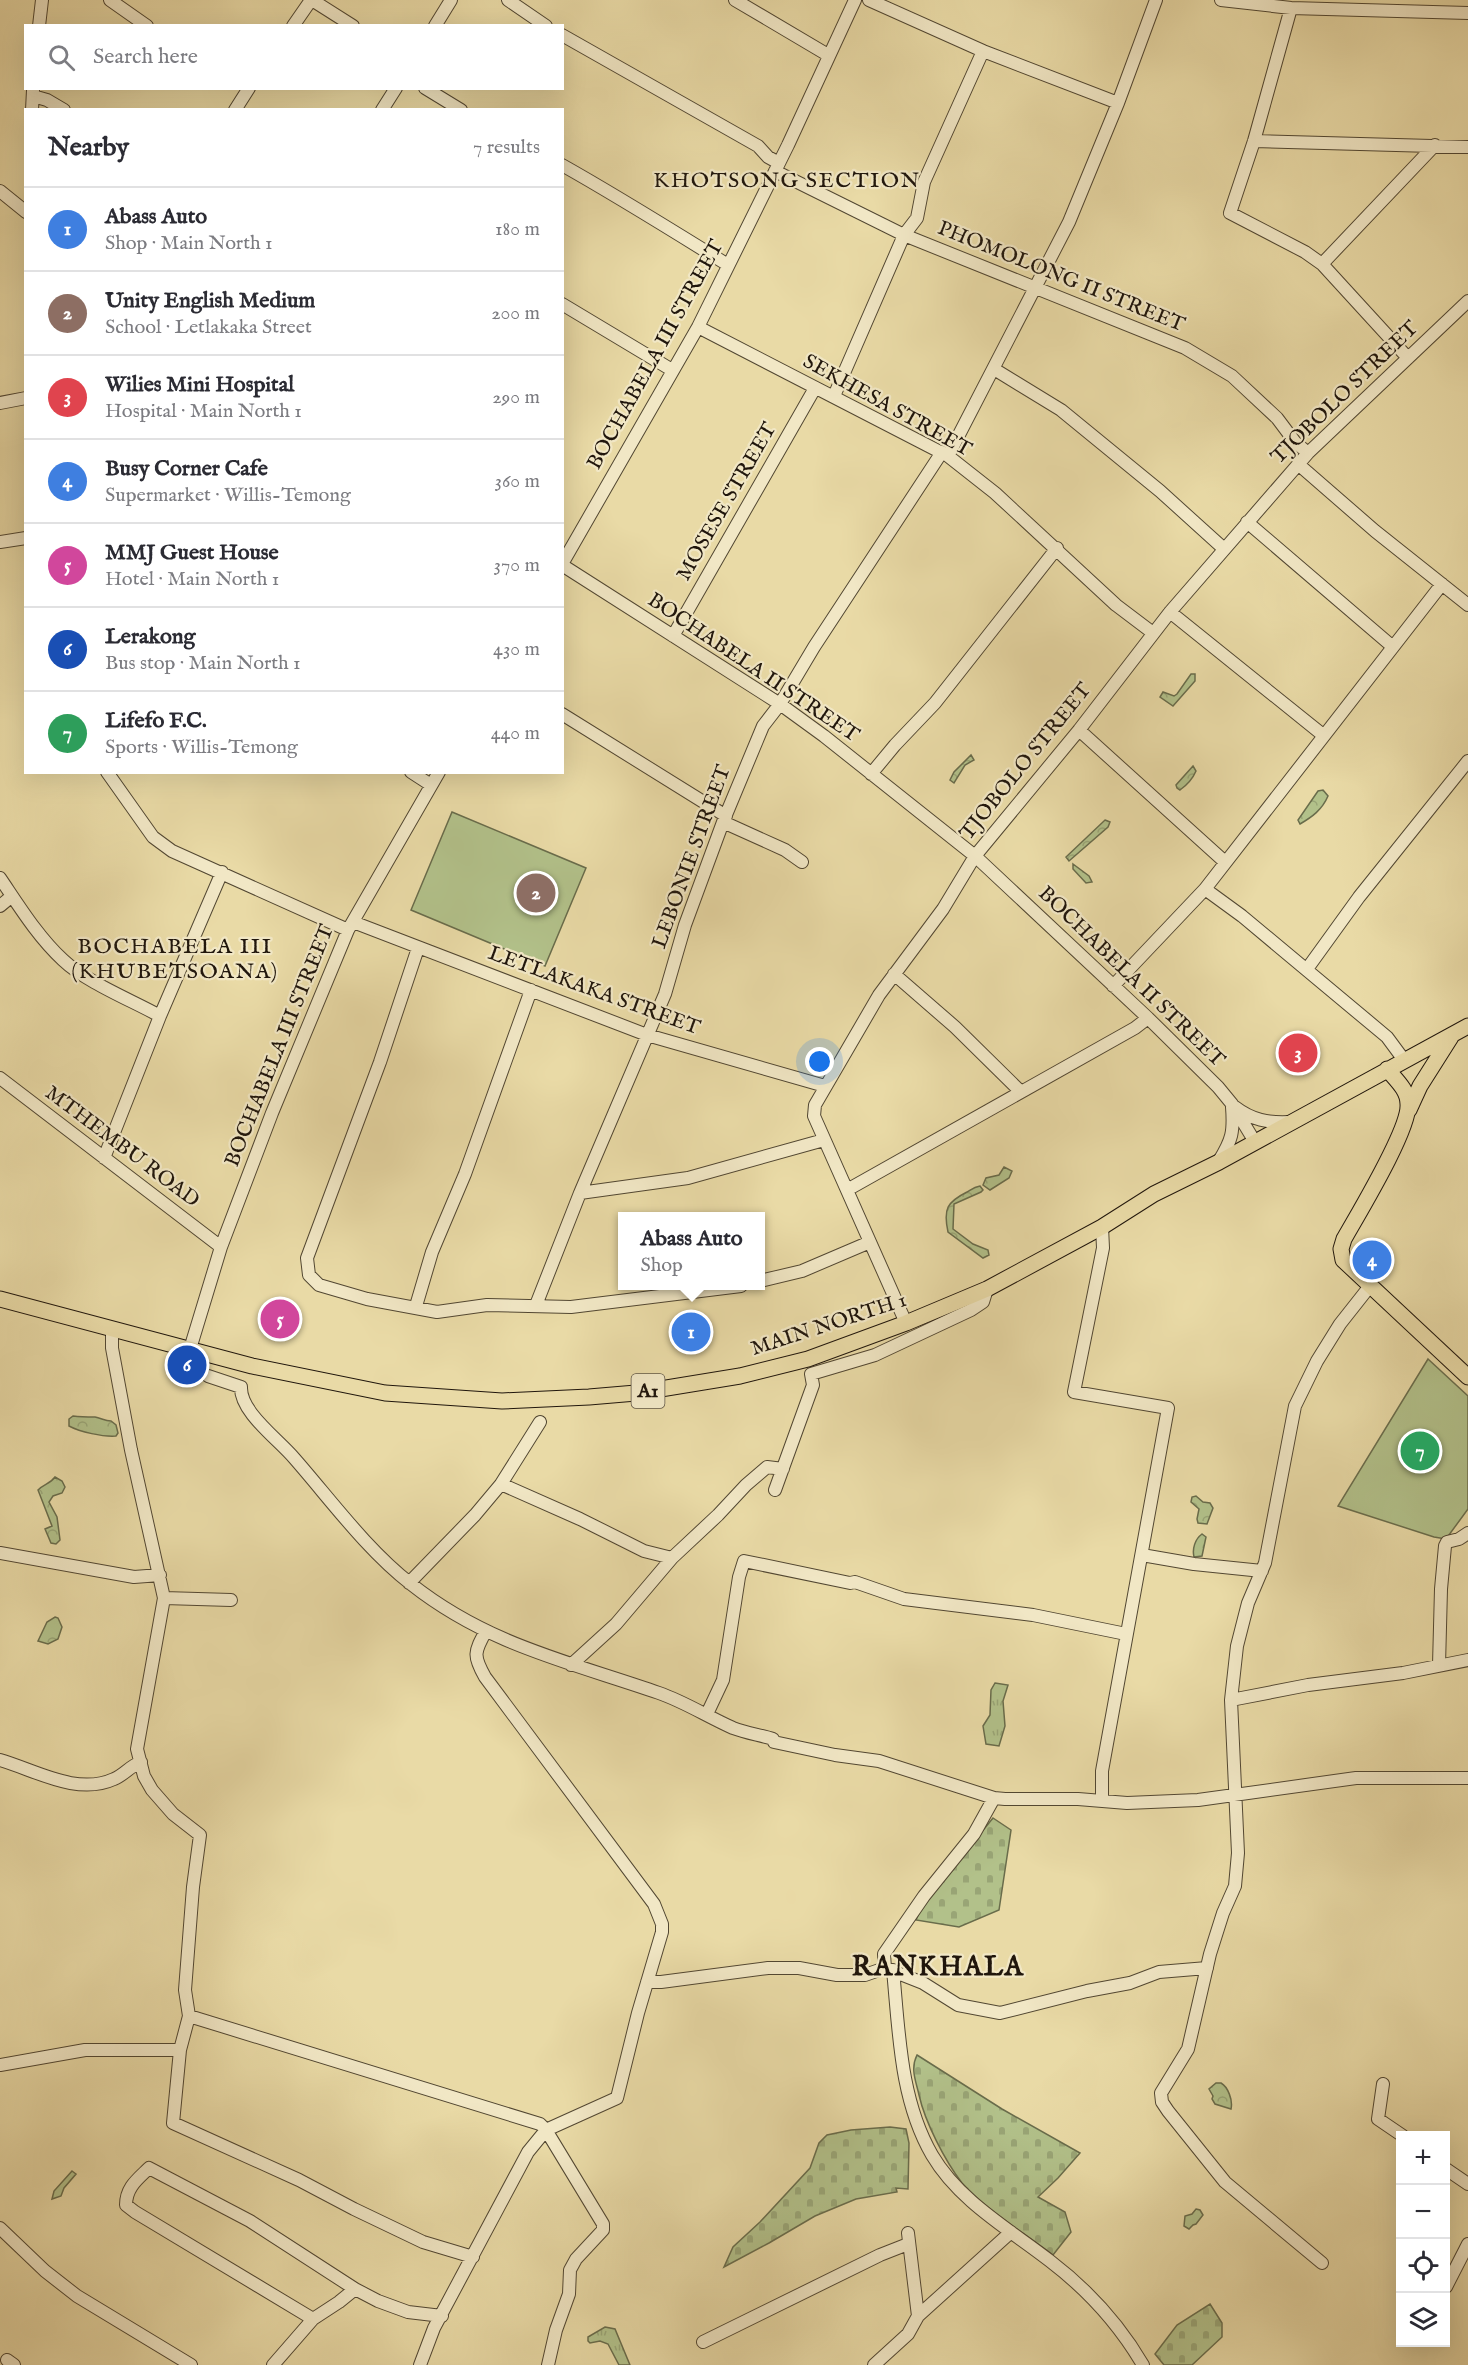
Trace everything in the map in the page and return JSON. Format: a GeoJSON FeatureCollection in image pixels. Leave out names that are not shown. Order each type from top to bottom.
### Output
{"type":"FeatureCollection","features":[{"type":"Feature","properties":{"kind":"main road","name":"MAIN NORTH 1"},"geometry":{"type":"LineString","coordinates":[[0,1299],[234,1362],[354,1389],[385,1393],[502,1401],[589,1397],[636,1393],[740,1376],[808,1359],[906,1323],[987,1289],[1101,1227],[1154,1194],[1219,1162],[1468,1026]]}},
{"type":"Feature","properties":{"kind":"main road"},"geometry":{"type":"LineString","coordinates":[[1452,1035],[1420,1086],[1396,1142],[1341,1249],[1343,1260],[1348,1266],[1468,1377]]}},
{"type":"Feature","properties":{"kind":"main road"},"geometry":{"type":"LineString","coordinates":[[1387,1070],[1404,1091],[1408,1114]]}},
{"type":"Feature","properties":{"kind":"street"},"geometry":{"type":"LineString","coordinates":[[39,24],[42,0]]}},
{"type":"Feature","properties":{"kind":"street"},"geometry":{"type":"LineString","coordinates":[[110,0],[144,24]]}},
{"type":"Feature","properties":{"kind":"street"},"geometry":{"type":"LineString","coordinates":[[294,24],[311,0],[350,24]]}},
{"type":"Feature","properties":{"kind":"street"},"geometry":{"type":"LineString","coordinates":[[436,24],[451,0]]}},
{"type":"Feature","properties":{"kind":"street"},"geometry":{"type":"LineString","coordinates":[[508,0],[543,24]]}},
{"type":"Feature","properties":{"kind":"street"},"geometry":{"type":"LineString","coordinates":[[735,0],[828,55]]}},
{"type":"Feature","properties":{"kind":"street","name":"BOCHABELA III STREET"},"geometry":{"type":"LineString","coordinates":[[564,561],[698,327],[777,167],[855,0]]}},
{"type":"Feature","properties":{"kind":"street"},"geometry":{"type":"LineString","coordinates":[[869,0],[983,51],[1118,103]]}},
{"type":"Feature","properties":{"kind":"street","name":"LEBONIE STREET"},"geometry":{"type":"LineString","coordinates":[[536,1305],[580,1193],[664,994],[685,925],[724,819],[763,726],[780,704],[814,647],[945,454],[994,369],[1069,222],[1118,103],[1156,0]]}},
{"type":"Feature","properties":{"kind":"street"},"geometry":{"type":"LineString","coordinates":[[1221,0],[1291,8],[1468,13]]}},
{"type":"Feature","properties":{"kind":"street"},"geometry":{"type":"LineString","coordinates":[[1291,8],[1254,141],[1230,213],[1305,252],[1322,264],[1408,358]]}},
{"type":"Feature","properties":{"kind":"street","name":"PHOMOLONG II STREET"},"geometry":{"type":"LineString","coordinates":[[564,36],[758,146],[777,167],[904,235],[1185,348],[1232,376],[1277,418],[1294,442],[1308,453]]}},
{"type":"Feature","properties":{"kind":"street"},"geometry":{"type":"LineString","coordinates":[[834,396],[904,235],[917,218],[924,182],[983,51]]}},
{"type":"Feature","properties":{"kind":"street"},"geometry":{"type":"LineString","coordinates":[[236,108],[245,90]]}},
{"type":"Feature","properties":{"kind":"street"},"geometry":{"type":"LineString","coordinates":[[383,108],[395,90]]}},
{"type":"Feature","properties":{"kind":"street"},"geometry":{"type":"LineString","coordinates":[[428,90],[457,108]]}},
{"type":"Feature","properties":{"kind":"street"},"geometry":{"type":"LineString","coordinates":[[32,108],[33,92],[61,108]]}},
{"type":"Feature","properties":{"kind":"street"},"geometry":{"type":"LineString","coordinates":[[1254,141],[1468,147]]}},
{"type":"Feature","properties":{"kind":"street"},"geometry":{"type":"LineString","coordinates":[[1322,264],[1435,145]]}},
{"type":"Feature","properties":{"kind":"street"},"geometry":{"type":"LineString","coordinates":[[564,166],[618,196],[660,225],[728,265]]}},
{"type":"Feature","properties":{"kind":"street"},"geometry":{"type":"LineString","coordinates":[[0,191],[24,207]]}},
{"type":"Feature","properties":{"kind":"street","name":"TJOBOLO STREET"},"geometry":{"type":"LineString","coordinates":[[906,1323],[814,1116],[815,1106],[825,1086],[879,995],[943,909],[975,856],[1079,730],[1170,612],[1308,453],[1468,301]]}},
{"type":"Feature","properties":{"kind":"street"},"geometry":{"type":"LineString","coordinates":[[564,305],[672,370]]}},
{"type":"Feature","properties":{"kind":"street","name":"SEKHESA STREET"},"geometry":{"type":"LineString","coordinates":[[698,327],[945,454],[995,493],[1116,605],[1153,633]]}},
{"type":"Feature","properties":{"kind":"street"},"geometry":{"type":"LineString","coordinates":[[994,369],[1061,410],[1160,491],[1224,548]]}},
{"type":"Feature","properties":{"kind":"street","name":"MOSESE STREET"},"geometry":{"type":"LineString","coordinates":[[673,636],[815,388]]}},
{"type":"Feature","properties":{"kind":"street"},"geometry":{"type":"LineString","coordinates":[[0,403],[24,398]]}},
{"type":"Feature","properties":{"kind":"street"},"geometry":{"type":"LineString","coordinates":[[1298,464],[1375,531],[1468,605]]}},
{"type":"Feature","properties":{"kind":"street"},"geometry":{"type":"LineString","coordinates":[[1247,522],[1393,647]]}},
{"type":"Feature","properties":{"kind":"street"},"geometry":{"type":"LineString","coordinates":[[0,542],[24,538]]}},
{"type":"Feature","properties":{"kind":"street"},"geometry":{"type":"LineString","coordinates":[[871,774],[935,703],[1057,548]]}},
{"type":"Feature","properties":{"kind":"street","name":"BOCHABELA II STREET"},"geometry":{"type":"LineString","coordinates":[[564,566],[780,704],[824,736],[975,856],[1218,1087],[1232,1104],[1255,1142]]}},
{"type":"Feature","properties":{"kind":"street"},"geometry":{"type":"LineString","coordinates":[[1113,986],[1205,889],[1442,584]]}},
{"type":"Feature","properties":{"kind":"street"},"geometry":{"type":"LineString","coordinates":[[1170,612],[1323,735]]}},
{"type":"Feature","properties":{"kind":"street"},"geometry":{"type":"LineString","coordinates":[[564,715],[724,819],[785,850],[802,862]]}},
{"type":"Feature","properties":{"kind":"street"},"geometry":{"type":"LineString","coordinates":[[1079,730],[1225,862]]}},
{"type":"Feature","properties":{"kind":"street"},"geometry":{"type":"LineString","coordinates":[[1307,969],[1359,897],[1468,762]]}},
{"type":"Feature","properties":{"kind":"street","name":"LETLAKAKA STREET"},"geometry":{"type":"LineString","coordinates":[[108,774],[153,837],[172,851],[351,926],[418,948],[647,1035],[825,1086]]}},
{"type":"Feature","properties":{"kind":"street"},"geometry":{"type":"LineString","coordinates":[[414,774],[431,785]]}},
{"type":"Feature","properties":{"kind":"street","name":"BOCHABELA III STREET"},"geometry":{"type":"LineString","coordinates":[[190,1349],[221,1247],[272,1113],[351,926],[438,774]]}},
{"type":"Feature","properties":{"kind":"street"},"geometry":{"type":"LineString","coordinates":[[104,1158],[160,1016],[222,872]]}},
{"type":"Feature","properties":{"kind":"street"},"geometry":{"type":"LineString","coordinates":[[0,878],[44,940],[63,961],[79,973],[160,1016]]}},
{"type":"Feature","properties":{"kind":"street"},"geometry":{"type":"LineString","coordinates":[[1205,889],[1307,969],[1387,1037],[1404,1060]]}},
{"type":"Feature","properties":{"kind":"street"},"geometry":{"type":"LineString","coordinates":[[0,906],[12,896]]}},
{"type":"Feature","properties":{"kind":"street"},"geometry":{"type":"LineString","coordinates":[[418,948],[380,1062],[307,1258],[309,1275],[320,1286],[367,1299],[416,1306],[437,1312],[487,1305],[571,1306],[707,1290]]}},
{"type":"Feature","properties":{"kind":"street"},"geometry":{"type":"LineString","coordinates":[[894,974],[955,1027],[1022,1092]]}},
{"type":"Feature","properties":{"kind":"street"},"geometry":{"type":"LineString","coordinates":[[416,1306],[432,1252],[465,1174],[531,990]]}},
{"type":"Feature","properties":{"kind":"street"},"geometry":{"type":"LineString","coordinates":[[847,1190],[1135,1028],[1148,1018]]}},
{"type":"Feature","properties":{"kind":"street","name":"MTHEMBU ROAD"},"geometry":{"type":"LineString","coordinates":[[0,1078],[221,1247]]}},
{"type":"Feature","properties":{"kind":"street"},"geometry":{"type":"LineString","coordinates":[[1219,1162],[1234,1131],[1232,1104]]}},
{"type":"Feature","properties":{"kind":"street","name":"BOCHABELA II STREET"},"geometry":{"type":"LineString","coordinates":[[1232,1104],[1256,1119],[1274,1123],[1292,1122]]}},
{"type":"Feature","properties":{"kind":"street"},"geometry":{"type":"LineString","coordinates":[[580,1193],[688,1178],[824,1140]]}},
{"type":"Feature","properties":{"kind":"street"},"geometry":{"type":"LineString","coordinates":[[1101,1227],[1102,1248],[1074,1392],[1168,1408],[1102,1771],[1102,1801]]}},
{"type":"Feature","properties":{"kind":"street"},"geometry":{"type":"LineString","coordinates":[[765,1280],[802,1271],[870,1242]]}},
{"type":"Feature","properties":{"kind":"street"},"geometry":{"type":"LineString","coordinates":[[1322,2263],[1225,2182],[1162,2102],[1161,2093],[1188,2049],[1207,1968],[1223,1913],[1235,1886],[1238,1853],[1231,1700],[1241,1629],[1248,1603],[1262,1571],[1295,1406],[1317,1361],[1340,1324],[1370,1286]]}},
{"type":"Feature","properties":{"kind":"street"},"geometry":{"type":"LineString","coordinates":[[776,1490],[813,1384],[811,1374],[875,1355],[971,1310],[983,1302],[987,1289]]}},
{"type":"Feature","properties":{"kind":"street"},"geometry":{"type":"LineString","coordinates":[[112,1328],[112,1348],[131,1450],[164,1598],[137,1749],[144,1776],[152,1790],[173,1814],[200,1835],[193,1887],[185,1990],[189,2016],[180,2050],[173,2123],[299,2180],[405,2234],[423,2242],[473,2257]]}},
{"type":"Feature","properties":{"kind":"street"},"geometry":{"type":"LineString","coordinates":[[229,1384],[234,1362]]}},
{"type":"Feature","properties":{"kind":"street"},"geometry":{"type":"LineString","coordinates":[[208,1376],[241,1387],[242,1398],[248,1409],[284,1446],[367,1541],[409,1583],[450,1612],[542,1656],[681,1701],[735,1728],[773,1739],[774,1742],[835,1755],[879,1761],[994,1798],[1127,1803],[1198,1800],[1356,1778],[1468,1778]]}},
{"type":"Feature","properties":{"kind":"street"},"geometry":{"type":"LineString","coordinates":[[409,1583],[475,1515],[501,1484],[540,1422]]}},
{"type":"Feature","properties":{"kind":"street"},"geometry":{"type":"LineString","coordinates":[[571,1665],[616,1624],[672,1558],[746,1485],[766,1467],[783,1469]]}},
{"type":"Feature","properties":{"kind":"street"},"geometry":{"type":"LineString","coordinates":[[501,1484],[580,1519],[644,1551],[672,1558]]}},
{"type":"Feature","properties":{"kind":"street"},"geometry":{"type":"LineString","coordinates":[[1439,1665],[1441,1589],[1445,1546],[1447,1542],[1459,1539],[1468,1533]]}},
{"type":"Feature","properties":{"kind":"street"},"geometry":{"type":"LineString","coordinates":[[0,1553],[134,1577],[160,1575]]}},
{"type":"Feature","properties":{"kind":"street"},"geometry":{"type":"LineString","coordinates":[[1142,1555],[1194,1564],[1262,1571]]}},
{"type":"Feature","properties":{"kind":"street"},"geometry":{"type":"LineString","coordinates":[[707,1714],[723,1680],[739,1577],[744,1561],[850,1583],[855,1582],[904,1599],[1033,1615],[1126,1634]]}},
{"type":"Feature","properties":{"kind":"street"},"geometry":{"type":"LineString","coordinates":[[164,1598],[231,1600]]}},
{"type":"Feature","properties":{"kind":"street"},"geometry":{"type":"LineString","coordinates":[[420,2365],[434,2328],[518,2168],[546,2130],[617,2098],[662,1932],[658,1911],[485,1677],[476,1658],[476,1649],[486,1631]]}},
{"type":"Feature","properties":{"kind":"street"},"geometry":{"type":"LineString","coordinates":[[1231,1700],[1308,1685],[1403,1673],[1468,1660]]}},
{"type":"Feature","properties":{"kind":"street"},"geometry":{"type":"LineString","coordinates":[[0,1760],[79,1785],[95,1785],[115,1779],[130,1766],[141,1762]]}},
{"type":"Feature","properties":{"kind":"street"},"geometry":{"type":"LineString","coordinates":[[994,1798],[974,1834],[924,1896],[884,1954],[889,1969],[907,2096],[919,2129],[932,2155],[952,2183],[1088,2293],[1126,2336],[1143,2365]]}},
{"type":"Feature","properties":{"kind":"street"},"geometry":{"type":"LineString","coordinates":[[647,1982],[768,1968],[799,1968],[837,1975],[865,1975],[889,1969],[923,1983],[958,2005],[1000,2013],[1087,1991],[1130,1983],[1159,1972],[1207,1968]]}},
{"type":"Feature","properties":{"kind":"street"},"geometry":{"type":"LineString","coordinates":[[189,2016],[540,2124],[546,2130],[603,2224],[603,2230],[576,2259],[570,2270],[569,2294],[556,2330],[548,2365]]}},
{"type":"Feature","properties":{"kind":"street"},"geometry":{"type":"LineString","coordinates":[[0,2065],[85,2050],[180,2050]]}},
{"type":"Feature","properties":{"kind":"street"},"geometry":{"type":"LineString","coordinates":[[1383,2084],[1378,2119],[1396,2131]]}},
{"type":"Feature","properties":{"kind":"street"},"geometry":{"type":"LineString","coordinates":[[313,2319],[135,2212],[126,2205],[126,2195],[130,2186],[149,2168],[250,2220],[355,2289],[378,2301],[408,2312],[442,2316]]}},
{"type":"Feature","properties":{"kind":"street"},"geometry":{"type":"LineString","coordinates":[[1450,2172],[1468,2184]]}},
{"type":"Feature","properties":{"kind":"street"},"geometry":{"type":"LineString","coordinates":[[0,2228],[45,2271],[77,2296],[191,2365]]}},
{"type":"Feature","properties":{"kind":"street"},"geometry":{"type":"LineString","coordinates":[[874,2365],[908,2334],[918,2316],[1011,2232]]}},
{"type":"Feature","properties":{"kind":"street"},"geometry":{"type":"LineString","coordinates":[[703,2342],[880,2255],[908,2238],[918,2316]]}},
{"type":"Feature","properties":{"kind":"street"},"geometry":{"type":"LineString","coordinates":[[1450,2279],[1468,2244]]}},
{"type":"Feature","properties":{"kind":"street"},"geometry":{"type":"LineString","coordinates":[[273,2365],[313,2319],[355,2289]]}},
{"type":"Feature","properties":{"kind":"green space"},"geometry":{"type":"Polygon","coordinates":[[[1191,674],[1195,674],[1195,681],[1173,706],[1160,697],[1163,692],[1174,696],[1177,694],[1191,674]]]}},
{"type":"Feature","properties":{"kind":"green space"},"geometry":{"type":"Polygon","coordinates":[[[971,755],[974,760],[965,765],[954,783],[950,780],[954,772],[971,755]]]}},
{"type":"Feature","properties":{"kind":"green space"},"geometry":{"type":"Polygon","coordinates":[[[1193,766],[1195,774],[1180,790],[1176,785],[1193,766]]]}},
{"type":"Feature","properties":{"kind":"green space"},"geometry":{"type":"Polygon","coordinates":[[[1323,790],[1328,796],[1323,805],[1313,816],[1300,824],[1298,820],[1318,791],[1323,790]]]}},
{"type":"Feature","properties":{"kind":"green space"},"geometry":{"type":"Polygon","coordinates":[[[452,812],[586,868],[545,966],[411,910],[452,812]]]}},
{"type":"Feature","properties":{"kind":"green space"},"geometry":{"type":"Polygon","coordinates":[[[1105,820],[1110,822],[1108,827],[1069,861],[1066,857],[1105,820]]]}},
{"type":"Feature","properties":{"kind":"green space"},"geometry":{"type":"Polygon","coordinates":[[[1073,864],[1089,876],[1092,882],[1086,883],[1073,869],[1073,864]]]}},
{"type":"Feature","properties":{"kind":"green space"},"geometry":{"type":"Polygon","coordinates":[[[1004,1167],[1012,1171],[1009,1178],[990,1190],[983,1185],[986,1178],[999,1175],[1004,1167]]]}},
{"type":"Feature","properties":{"kind":"green space"},"geometry":{"type":"Polygon","coordinates":[[[980,1186],[983,1190],[981,1192],[954,1204],[953,1229],[973,1244],[988,1250],[989,1255],[983,1258],[948,1232],[946,1217],[948,1207],[955,1199],[980,1186]]]}},
{"type":"Feature","properties":{"kind":"green space"},"geometry":{"type":"Polygon","coordinates":[[[1428,1359],[1468,1396],[1468,1509],[1446,1539],[1338,1506],[1428,1359]]]}},
{"type":"Feature","properties":{"kind":"green space"},"geometry":{"type":"Polygon","coordinates":[[[73,1416],[95,1417],[111,1421],[116,1425],[118,1433],[116,1436],[105,1436],[74,1428],[69,1426],[69,1419],[73,1416]]]}},
{"type":"Feature","properties":{"kind":"green space"},"geometry":{"type":"Polygon","coordinates":[[[55,1477],[62,1481],[65,1487],[62,1493],[53,1496],[49,1502],[57,1517],[60,1540],[56,1544],[51,1543],[45,1529],[52,1526],[38,1490],[55,1477]]]}},
{"type":"Feature","properties":{"kind":"green space"},"geometry":{"type":"Polygon","coordinates":[[[1196,1496],[1203,1502],[1210,1503],[1213,1508],[1207,1524],[1198,1523],[1199,1509],[1191,1502],[1192,1497],[1196,1496]]]}},
{"type":"Feature","properties":{"kind":"green space"},"geometry":{"type":"Polygon","coordinates":[[[1202,1534],[1206,1537],[1202,1556],[1194,1557],[1195,1544],[1202,1534]]]}},
{"type":"Feature","properties":{"kind":"green space"},"geometry":{"type":"Polygon","coordinates":[[[55,1617],[58,1618],[62,1627],[58,1639],[48,1644],[38,1641],[47,1622],[55,1617]]]}},
{"type":"Feature","properties":{"kind":"green space"},"geometry":{"type":"Polygon","coordinates":[[[995,1683],[1008,1685],[1003,1701],[1005,1726],[999,1746],[986,1744],[983,1726],[990,1715],[991,1690],[995,1683]]]}},
{"type":"Feature","properties":{"kind":"green space"},"geometry":{"type":"Polygon","coordinates":[[[993,1818],[1011,1830],[999,1910],[959,1927],[916,1920],[923,1904],[993,1818]]]}},
{"type":"Feature","properties":{"kind":"green space"},"geometry":{"type":"Polygon","coordinates":[[[917,2055],[1002,2109],[1080,2153],[1038,2197],[1065,2212],[1071,2232],[1053,2255],[1006,2221],[962,2183],[936,2141],[922,2106],[914,2070],[917,2055]]]}},
{"type":"Feature","properties":{"kind":"green space"},"geometry":{"type":"Polygon","coordinates":[[[1216,2083],[1224,2085],[1228,2091],[1231,2098],[1231,2109],[1215,2104],[1212,2099],[1213,2096],[1209,2089],[1216,2083]]]}},
{"type":"Feature","properties":{"kind":"green space"},"geometry":{"type":"Polygon","coordinates":[[[890,2127],[906,2129],[909,2143],[908,2189],[896,2188],[897,2192],[856,2199],[815,2216],[724,2267],[733,2247],[760,2222],[810,2168],[819,2143],[827,2135],[851,2130],[890,2127]]]}},
{"type":"Feature","properties":{"kind":"green space"},"geometry":{"type":"Polygon","coordinates":[[[72,2171],[76,2174],[64,2188],[61,2196],[52,2199],[54,2191],[72,2171]]]}},
{"type":"Feature","properties":{"kind":"green space"},"geometry":{"type":"Polygon","coordinates":[[[1196,2209],[1200,2210],[1203,2215],[1189,2229],[1184,2226],[1185,2216],[1192,2214],[1196,2209]]]}},
{"type":"Feature","properties":{"kind":"green space"},"geometry":{"type":"Polygon","coordinates":[[[1210,2304],[1222,2323],[1222,2337],[1192,2365],[1164,2365],[1155,2354],[1177,2325],[1210,2304]]]}},
{"type":"Feature","properties":{"kind":"green space"},"geometry":{"type":"Polygon","coordinates":[[[605,2327],[615,2329],[630,2365],[619,2365],[608,2344],[588,2341],[588,2337],[605,2327]]]}},
{"type":"Feature","properties":{"kind":"place","name":"Unity English Medium"},"geometry":{"type":"Point","coordinates":[536,893]}},
{"type":"Feature","properties":{"kind":"place","name":"Wilies Mini Hospital"},"geometry":{"type":"Point","coordinates":[1298,1053]}},
{"type":"Feature","properties":{"kind":"place","name":"Busy Corner Cafe"},"geometry":{"type":"Point","coordinates":[1372,1260]}},
{"type":"Feature","properties":{"kind":"place","name":"MMJ Guest House"},"geometry":{"type":"Point","coordinates":[280,1319]}},
{"type":"Feature","properties":{"kind":"place","name":"Abass Auto"},"geometry":{"type":"Point","coordinates":[691,1332]}},
{"type":"Feature","properties":{"kind":"place","name":"Lerakong"},"geometry":{"type":"Point","coordinates":[187,1365]}},
{"type":"Feature","properties":{"kind":"place","name":"Lifefo F.C."},"geometry":{"type":"Point","coordinates":[1420,1451]}},
{"type":"Feature","properties":{"kind":"district","name":"KHOTSONG SECTION"},"geometry":{"type":"Point","coordinates":[787,181]}},
{"type":"Feature","properties":{"kind":"district","name":"BOCHABELA III (KHUBETSOANA)"},"geometry":{"type":"Point","coordinates":[175,960]}},
{"type":"Feature","properties":{"kind":"district","name":"RANKHALA"},"geometry":{"type":"Point","coordinates":[938,1968]}}]}
